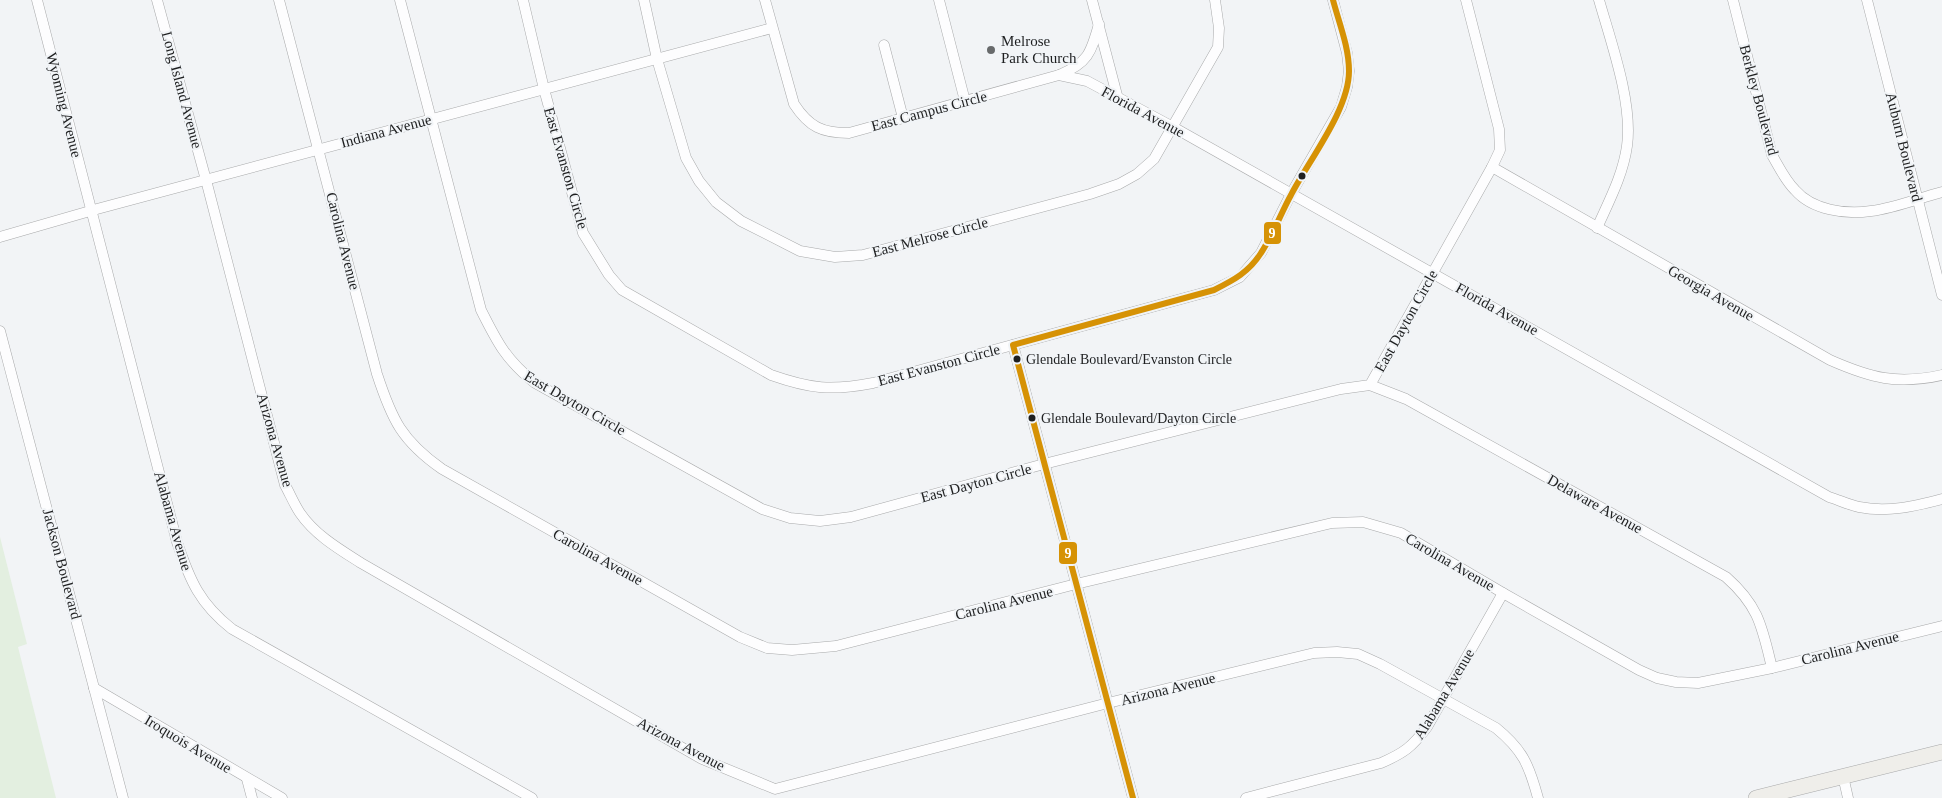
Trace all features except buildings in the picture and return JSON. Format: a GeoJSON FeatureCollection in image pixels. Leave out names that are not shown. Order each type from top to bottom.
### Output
{"type":"FeatureCollection","features":[{"type":"Feature","properties":{"kind":"main road"},"geometry":{"type":"LineString","coordinates":[[1756,798],[1942,752]]}},
{"type":"Feature","properties":{"kind":"street","name":"Wyoming Avenue"},"geometry":{"type":"LineString","coordinates":[[37,0],[91,210]]}},
{"type":"Feature","properties":{"kind":"street","name":"Long Island Avenue"},"geometry":{"type":"LineString","coordinates":[[157,0],[206,180]]}},
{"type":"Feature","properties":{"kind":"street","name":"Carolina Avenue"},"geometry":{"type":"LineString","coordinates":[[279,0],[377,374],[388,407],[398,428],[410,444],[442,470],[740,637],[767,648],[792,650],[836,646],[1076,584],[1332,523],[1363,522],[1401,533],[1639,670],[1657,678],[1676,682],[1698,684],[1772,668],[1942,626]]}},
{"type":"Feature","properties":{"kind":"street","name":"East Dayton Circle"},"geometry":{"type":"LineString","coordinates":[[400,0],[481,310],[504,354],[517,369],[535,383],[762,509],[790,518],[820,521],[851,517],[1044,464],[1341,389],[1370,385],[1500,150],[1499,129],[1466,0]]}},
{"type":"Feature","properties":{"kind":"street","name":"East Evanston Circle"},"geometry":{"type":"LineString","coordinates":[[522,0],[583,233],[609,275],[622,290],[770,374],[796,384],[815,388],[854,387],[1214,290],[1240,276],[1261,253],[1291,194],[1341,107],[1347,87],[1349,71],[1347,53],[1333,0]]}},
{"type":"Feature","properties":{"kind":"street","name":"East Melrose Circle"},"geometry":{"type":"LineString","coordinates":[[644,0],[657,59],[686,158],[699,181],[716,202],[741,221],[800,251],[835,257],[863,255],[1119,184],[1137,174],[1154,159],[1218,47],[1219,28],[1215,0]]}},
{"type":"Feature","properties":{"kind":"street","name":"East Campus Circle"},"geometry":{"type":"LineString","coordinates":[[765,0],[794,104],[803,119],[818,128],[832,133],[849,133],[1059,75],[1075,68],[1085,59],[1093,45],[1099,24]]}},
{"type":"Feature","properties":{"kind":"street"},"geometry":{"type":"LineString","coordinates":[[939,0],[965,101]]}},
{"type":"Feature","properties":{"kind":"street"},"geometry":{"type":"LineString","coordinates":[[1092,0],[1118,99]]}},
{"type":"Feature","properties":{"kind":"street"},"geometry":{"type":"LineString","coordinates":[[1597,228],[1620,175],[1627,145],[1628,121],[1622,84],[1599,0]]}},
{"type":"Feature","properties":{"kind":"street","name":"Berkley Boulevard"},"geometry":{"type":"LineString","coordinates":[[1733,0],[1772,155],[1796,192],[1810,202],[1829,209],[1848,212],[1871,211],[1942,192]]}},
{"type":"Feature","properties":{"kind":"street","name":"Auburn Boulevard"},"geometry":{"type":"LineString","coordinates":[[1867,0],[1942,295]]}},
{"type":"Feature","properties":{"kind":"street","name":"Indiana Avenue"},"geometry":{"type":"LineString","coordinates":[[0,237],[91,210],[772,28]]}},
{"type":"Feature","properties":{"kind":"street"},"geometry":{"type":"LineString","coordinates":[[884,45],[903,118]]}},
{"type":"Feature","properties":{"kind":"street","name":"Florida Avenue"},"geometry":{"type":"LineString","coordinates":[[1059,75],[1087,81],[1173,127],[1829,497],[1859,507],[1886,510],[1907,508],[1942,499]]}},
{"type":"Feature","properties":{"kind":"street","name":"Georgia Avenue"},"geometry":{"type":"LineString","coordinates":[[1492,167],[1830,360],[1859,373],[1901,380],[1942,375]]}},
{"type":"Feature","properties":{"kind":"street","name":"Arizona Avenue"},"geometry":{"type":"LineString","coordinates":[[206,180],[285,484],[300,513],[317,533],[361,563],[702,759],[776,793],[1108,703],[1314,653],[1337,652],[1358,654],[1380,664],[1496,728],[1511,740],[1524,756],[1533,778],[1538,798]]}},
{"type":"Feature","properties":{"kind":"street","name":"Alabama Avenue"},"geometry":{"type":"LineString","coordinates":[[91,210],[177,542],[194,588],[206,605],[216,617],[246,638],[532,798]]}},
{"type":"Feature","properties":{"kind":"street","name":"Jackson Boulevard"},"geometry":{"type":"LineString","coordinates":[[0,331],[123,798]]}},
{"type":"Feature","properties":{"kind":"street"},"geometry":{"type":"LineString","coordinates":[[1012,345],[1133,798]]}},
{"type":"Feature","properties":{"kind":"street","name":"Delaware Avenue"},"geometry":{"type":"LineString","coordinates":[[1370,385],[1406,399],[1726,578],[1742,591],[1754,607],[1762,628],[1772,668]]}},
{"type":"Feature","properties":{"kind":"street","name":"Alabama Avenue"},"geometry":{"type":"LineString","coordinates":[[1246,798],[1381,764],[1398,756],[1415,744],[1427,727],[1503,593]]}},
{"type":"Feature","properties":{"kind":"street","name":"Iroquois Avenue"},"geometry":{"type":"LineString","coordinates":[[94,688],[282,798]]}},
{"type":"Feature","properties":{"kind":"street"},"geometry":{"type":"LineString","coordinates":[[1843,776],[1848,798]]}},
{"type":"Feature","properties":{"kind":"street"},"geometry":{"type":"LineString","coordinates":[[247,779],[252,798]]}},
{"type":"Feature","properties":{"kind":"green space"},"geometry":{"type":"Polygon","coordinates":[[[0,537],[27,644],[18,647],[56,798],[0,798],[0,537]]]}},
{"type":"Feature","properties":{"kind":"transit line","name":"9"},"geometry":{"type":"LineString","coordinates":[[1133,798],[1013,345],[1214,290],[1234,279],[1256,260],[1327,134],[1342,102],[1347,86],[1349,62],[1346,44],[1333,0]]}},
{"type":"Feature","properties":{"kind":"place","name":"Melrose Park Church"},"geometry":{"type":"Point","coordinates":[991,50]}},
{"type":"Feature","properties":{"kind":"place","name":"Glendale Boulevard/Evanston Circle"},"geometry":{"type":"Point","coordinates":[1017,359]}},
{"type":"Feature","properties":{"kind":"place","name":"Glendale Boulevard/Dayton Circle"},"geometry":{"type":"Point","coordinates":[1032,418]}}]}
